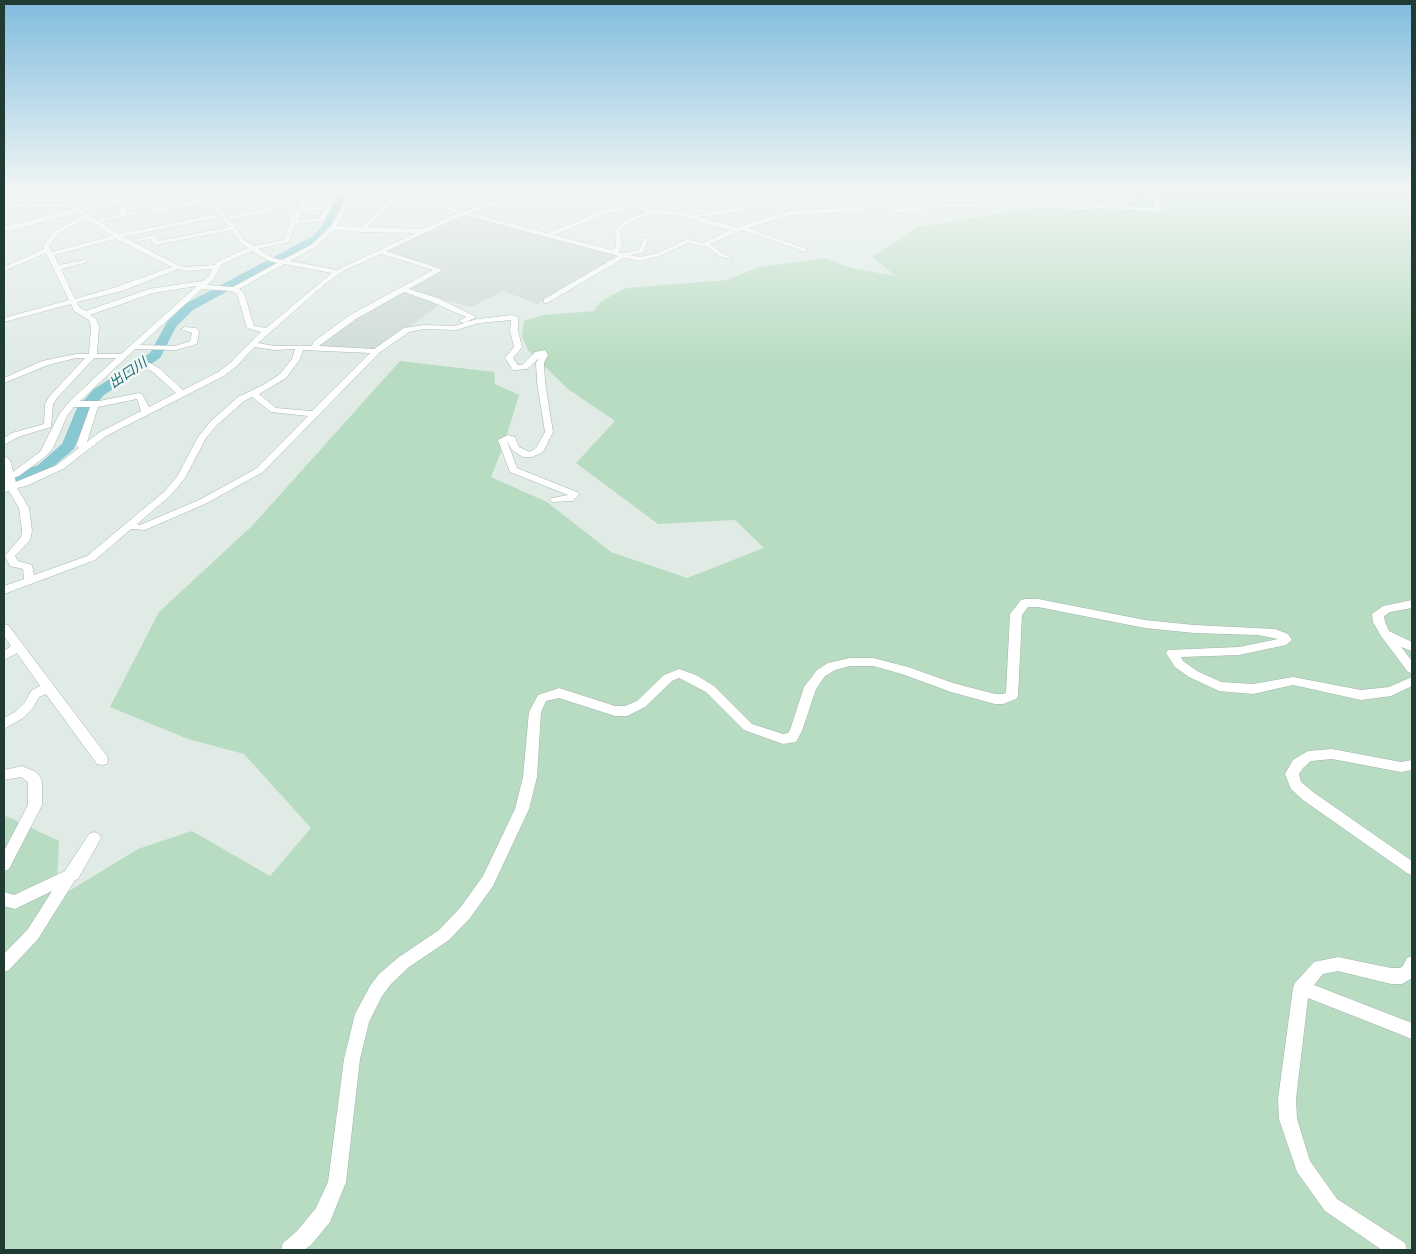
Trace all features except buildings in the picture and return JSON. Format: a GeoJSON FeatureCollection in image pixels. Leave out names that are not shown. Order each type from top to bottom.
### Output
{"type":"FeatureCollection","features":[{"type":"Feature","properties":{"kind":"main road"},"geometry":{"type":"LineString","coordinates":[[4,460],[8,484]]}},
{"type":"Feature","properties":{"kind":"street"},"geometry":{"type":"LineString","coordinates":[[4,269],[35,254],[61,248]]}},
{"type":"Feature","properties":{"kind":"street"},"geometry":{"type":"LineString","coordinates":[[140,248],[182,268]]}},
{"type":"Feature","properties":{"kind":"street"},"geometry":{"type":"LineString","coordinates":[[8,484],[16,474],[48,448],[64,415],[163,319],[212,277],[216,267],[227,259],[253,248],[271,260],[338,272]]}},
{"type":"Feature","properties":{"kind":"street"},"geometry":{"type":"LineString","coordinates":[[234,289],[309,248]]}},
{"type":"Feature","properties":{"kind":"street"},"geometry":{"type":"LineString","coordinates":[[8,484],[24,484],[60,467],[103,434],[146,414],[221,374],[233,365],[252,344],[338,272],[391,248]]}},
{"type":"Feature","properties":{"kind":"street"},"geometry":{"type":"LineString","coordinates":[[597,248],[640,259],[660,254],[673,248]]}},
{"type":"Feature","properties":{"kind":"street"},"geometry":{"type":"LineString","coordinates":[[614,252],[618,248]]}},
{"type":"Feature","properties":{"kind":"street"},"geometry":{"type":"LineString","coordinates":[[546,301],[624,255],[642,250],[643,248]]}},
{"type":"Feature","properties":{"kind":"street"},"geometry":{"type":"LineString","coordinates":[[711,248],[729,258]]}},
{"type":"Feature","properties":{"kind":"street"},"geometry":{"type":"LineString","coordinates":[[798,248],[805,250]]}},
{"type":"Feature","properties":{"kind":"street"},"geometry":{"type":"LineString","coordinates":[[4,442],[15,435],[48,426],[49,404],[53,397],[93,355],[95,327],[92,319],[77,309],[48,250]]}},
{"type":"Feature","properties":{"kind":"street"},"geometry":{"type":"LineString","coordinates":[[315,348],[316,344],[353,317],[439,270],[382,252]]}},
{"type":"Feature","properties":{"kind":"street"},"geometry":{"type":"LineString","coordinates":[[4,260],[12,265]]}},
{"type":"Feature","properties":{"kind":"street"},"geometry":{"type":"LineString","coordinates":[[56,268],[85,262]]}},
{"type":"Feature","properties":{"kind":"street"},"geometry":{"type":"LineString","coordinates":[[4,320],[119,290],[182,268],[216,267]]}},
{"type":"Feature","properties":{"kind":"street"},"geometry":{"type":"LineString","coordinates":[[182,268],[183,286]]}},
{"type":"Feature","properties":{"kind":"street"},"geometry":{"type":"LineString","coordinates":[[85,314],[152,291],[203,285],[234,289],[240,293],[251,328],[267,331]]}},
{"type":"Feature","properties":{"kind":"street"},"geometry":{"type":"LineString","coordinates":[[402,289],[435,300],[475,319]]}},
{"type":"Feature","properties":{"kind":"street"},"geometry":{"type":"LineString","coordinates":[[129,526],[141,528],[204,501],[260,470],[376,351],[407,330],[456,328],[475,319],[512,317],[515,319],[514,331],[518,347],[509,358],[516,368],[524,367],[542,352],[544,355],[540,362],[541,382],[549,432],[540,450],[532,454],[526,454],[515,448],[512,439],[502,440],[514,470],[574,494],[570,499],[555,500]]}},
{"type":"Feature","properties":{"kind":"street"},"geometry":{"type":"LineString","coordinates":[[135,347],[176,348],[194,342],[196,333],[193,330],[185,329]]}},
{"type":"Feature","properties":{"kind":"street"},"geometry":{"type":"LineString","coordinates":[[252,344],[275,348],[376,351]]}},
{"type":"Feature","properties":{"kind":"street"},"geometry":{"type":"LineString","coordinates":[[4,590],[29,579],[75,566],[91,558],[168,493],[182,476],[202,437],[229,408],[252,392],[266,387],[283,376],[296,359],[300,348]]}},
{"type":"Feature","properties":{"kind":"street"},"geometry":{"type":"LineString","coordinates":[[4,381],[45,363],[76,356],[124,356]]}},
{"type":"Feature","properties":{"kind":"street"},"geometry":{"type":"LineString","coordinates":[[147,365],[156,370],[182,394]]}},
{"type":"Feature","properties":{"kind":"street"},"geometry":{"type":"LineString","coordinates":[[252,392],[274,410],[314,414]]}},
{"type":"Feature","properties":{"kind":"street"},"geometry":{"type":"LineString","coordinates":[[76,404],[95,404],[139,396],[145,406],[146,414]]}},
{"type":"Feature","properties":{"kind":"street"},"geometry":{"type":"LineString","coordinates":[[88,446],[81,446],[95,404]]}},
{"type":"Feature","properties":{"kind":"street"},"geometry":{"type":"LineString","coordinates":[[8,484],[24,508],[27,531],[26,538],[10,556],[14,564],[28,567],[29,579]]}},
{"type":"Feature","properties":{"kind":"street"},"geometry":{"type":"LineString","coordinates":[[290,1250],[304,1238],[322,1215],[337,1182],[352,1059],[360,1020],[376,991],[386,979],[404,962],[444,935],[465,913],[488,881],[522,809],[530,777],[535,712],[542,698],[550,694],[576,697],[615,711],[627,711],[642,704],[668,678],[679,673],[692,678],[710,689],[748,727],[783,739],[792,738],[810,687],[821,673],[832,666],[850,662],[873,662],[904,670],[951,687],[994,699],[1003,699],[1012,696],[1016,614],[1025,603],[1038,603],[1145,624],[1194,629],[1258,631],[1284,636],[1286,640],[1282,642],[1239,651],[1172,652],[1179,664],[1194,674],[1219,686],[1244,690],[1293,682],[1308,683],[1361,695],[1391,691],[1412,681]]}},
{"type":"Feature","properties":{"kind":"street"},"geometry":{"type":"LineString","coordinates":[[1412,604],[1387,609],[1378,614],[1384,633],[1412,669]]}},
{"type":"Feature","properties":{"kind":"street"},"geometry":{"type":"LineString","coordinates":[[4,628],[102,760]]}},
{"type":"Feature","properties":{"kind":"street"},"geometry":{"type":"LineString","coordinates":[[1384,633],[1412,647]]}},
{"type":"Feature","properties":{"kind":"street"},"geometry":{"type":"LineString","coordinates":[[4,656],[18,647]]}},
{"type":"Feature","properties":{"kind":"street"},"geometry":{"type":"LineString","coordinates":[[4,724],[19,715],[30,705],[35,694],[48,687]]}},
{"type":"Feature","properties":{"kind":"street"},"geometry":{"type":"LineString","coordinates":[[1412,765],[1401,766],[1332,754],[1308,756],[1298,764],[1292,774],[1296,785],[1308,796],[1412,869]]}},
{"type":"Feature","properties":{"kind":"street"},"geometry":{"type":"LineString","coordinates":[[4,775],[22,770],[35,780],[35,805],[4,865]]}},
{"type":"Feature","properties":{"kind":"street"},"geometry":{"type":"LineString","coordinates":[[4,964],[33,934],[73,874],[94,838]]}},
{"type":"Feature","properties":{"kind":"street"},"geometry":{"type":"LineString","coordinates":[[4,899],[15,902],[73,874]]}},
{"type":"Feature","properties":{"kind":"street"},"geometry":{"type":"LineString","coordinates":[[1398,1250],[1331,1205],[1303,1166],[1288,1119],[1287,1099],[1301,988],[1319,967],[1325,964],[1338,964],[1391,976],[1402,976],[1409,971],[1412,963]]}},
{"type":"Feature","properties":{"kind":"street"},"geometry":{"type":"LineString","coordinates":[[1301,988],[1412,1031]]}},
{"type":"Feature","properties":{"kind":"shaded area"},"geometry":{"type":"Polygon","coordinates":[[[391,248],[596,248],[624,255],[537,304],[503,291],[472,307],[440,299],[439,305],[376,351],[315,348],[353,317],[438,270],[382,252],[391,248]]]}},
{"type":"Feature","properties":{"kind":"green space"},"geometry":{"type":"Polygon","coordinates":[[[886,248],[1412,248],[1412,1250],[4,1250],[4,818],[6,816],[59,841],[56,899],[138,849],[192,831],[270,876],[311,828],[244,754],[188,739],[110,707],[159,612],[252,526],[400,361],[494,372],[495,384],[519,395],[503,447],[491,477],[547,502],[611,552],[687,578],[764,548],[735,520],[658,524],[576,463],[615,421],[568,389],[528,350],[522,336],[524,321],[543,315],[594,311],[600,302],[626,288],[727,280],[759,267],[825,258],[851,268],[896,276],[872,257],[886,248]]]}},
{"type":"Feature","properties":{"kind":"waterway","name":"出口川"},"geometry":{"type":"LineString","coordinates":[[4,482],[43,468],[69,446],[82,411],[99,392],[155,355],[171,325],[189,307],[299,248]]}}]}
